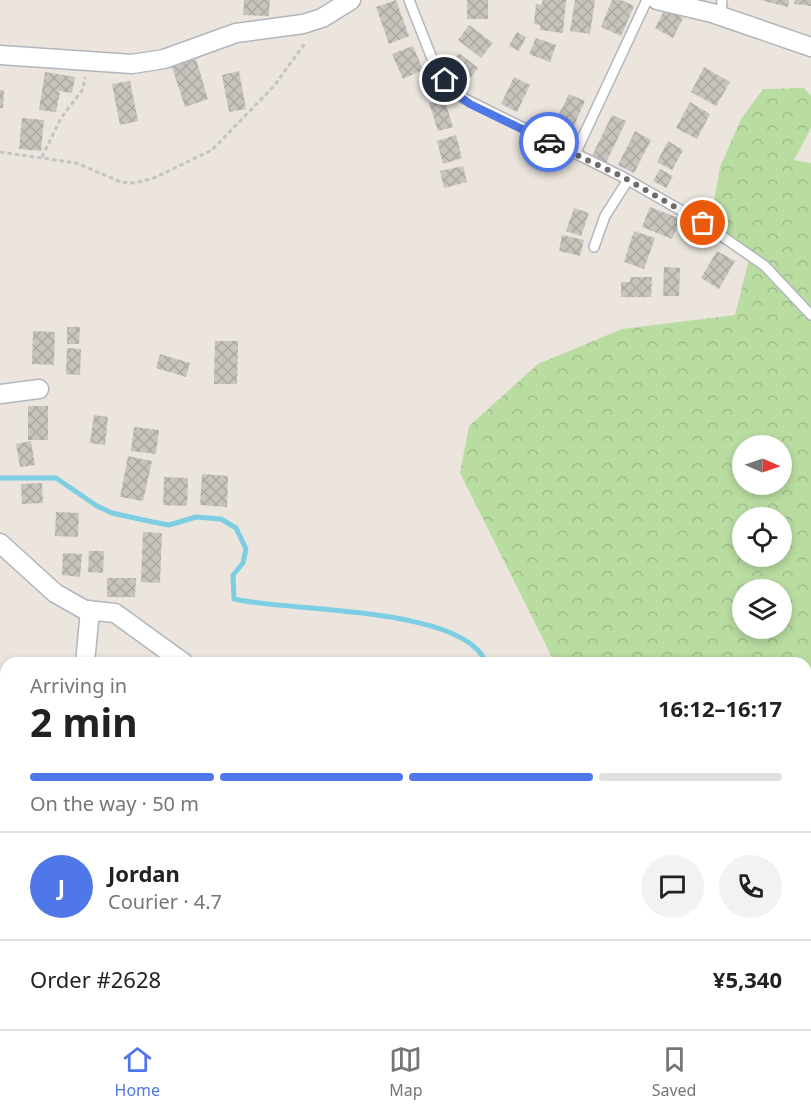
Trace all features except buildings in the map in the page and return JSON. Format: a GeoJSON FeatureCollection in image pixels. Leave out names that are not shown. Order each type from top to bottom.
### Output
{"type":"FeatureCollection","features":[{"type":"Feature","properties":{"kind":"street"},"geometry":{"type":"LineString","coordinates":[[0,55],[132,64],[150,62],[236,33],[314,21],[351,0]]}},
{"type":"Feature","properties":{"kind":"street"},"geometry":{"type":"LineString","coordinates":[[657,0],[721,8],[811,47]]}},
{"type":"Feature","properties":{"kind":"street"},"geometry":{"type":"LineString","coordinates":[[0,394],[39,389]]}},
{"type":"Feature","properties":{"kind":"street"},"geometry":{"type":"LineString","coordinates":[[0,543],[55,592],[90,610],[115,613],[176,657]]}},
{"type":"Feature","properties":{"kind":"street"},"geometry":{"type":"LineString","coordinates":[[86,657],[90,610]]}},
{"type":"Feature","properties":{"kind":"lane"},"geometry":{"type":"LineString","coordinates":[[409,0],[433,61],[459,96],[628,180],[703,223],[755,257],[783,283],[811,315]]}},
{"type":"Feature","properties":{"kind":"lane"},"geometry":{"type":"LineString","coordinates":[[574,154],[647,0]]}},
{"type":"Feature","properties":{"kind":"lane"},"geometry":{"type":"LineString","coordinates":[[594,247],[605,216],[628,180]]}},
{"type":"Feature","properties":{"kind":"path"},"geometry":{"type":"LineString","coordinates":[[0,152],[76,163],[111,179],[135,183],[154,178],[212,150],[274,86],[302,48],[314,21]]}},
{"type":"Feature","properties":{"kind":"path"},"geometry":{"type":"LineString","coordinates":[[42,158],[61,118],[86,83],[83,60]]}},
{"type":"Feature","properties":{"kind":"green space"},"geometry":{"type":"Polygon","coordinates":[[[804,88],[811,96],[811,128],[794,160],[811,163],[811,657],[552,657],[460,473],[469,426],[538,364],[622,329],[735,315],[750,255],[710,225],[720,167],[741,119],[763,89],[804,88]]]}},
{"type":"Feature","properties":{"kind":"waterway"},"geometry":{"type":"LineString","coordinates":[[0,478],[56,478],[97,506],[112,513],[169,525],[196,517],[221,519],[236,528],[246,549],[243,563],[233,575],[234,599],[373,614],[412,621],[446,631],[472,644],[482,657]]}},
{"type":"Feature","properties":{"kind":"way so far"},"geometry":{"type":"LineString","coordinates":[[549,142],[621,176],[703,223]]}},
{"type":"Feature","properties":{"kind":"route"},"geometry":{"type":"LineString","coordinates":[[445,80],[459,96],[470,104],[549,142]]}}]}
